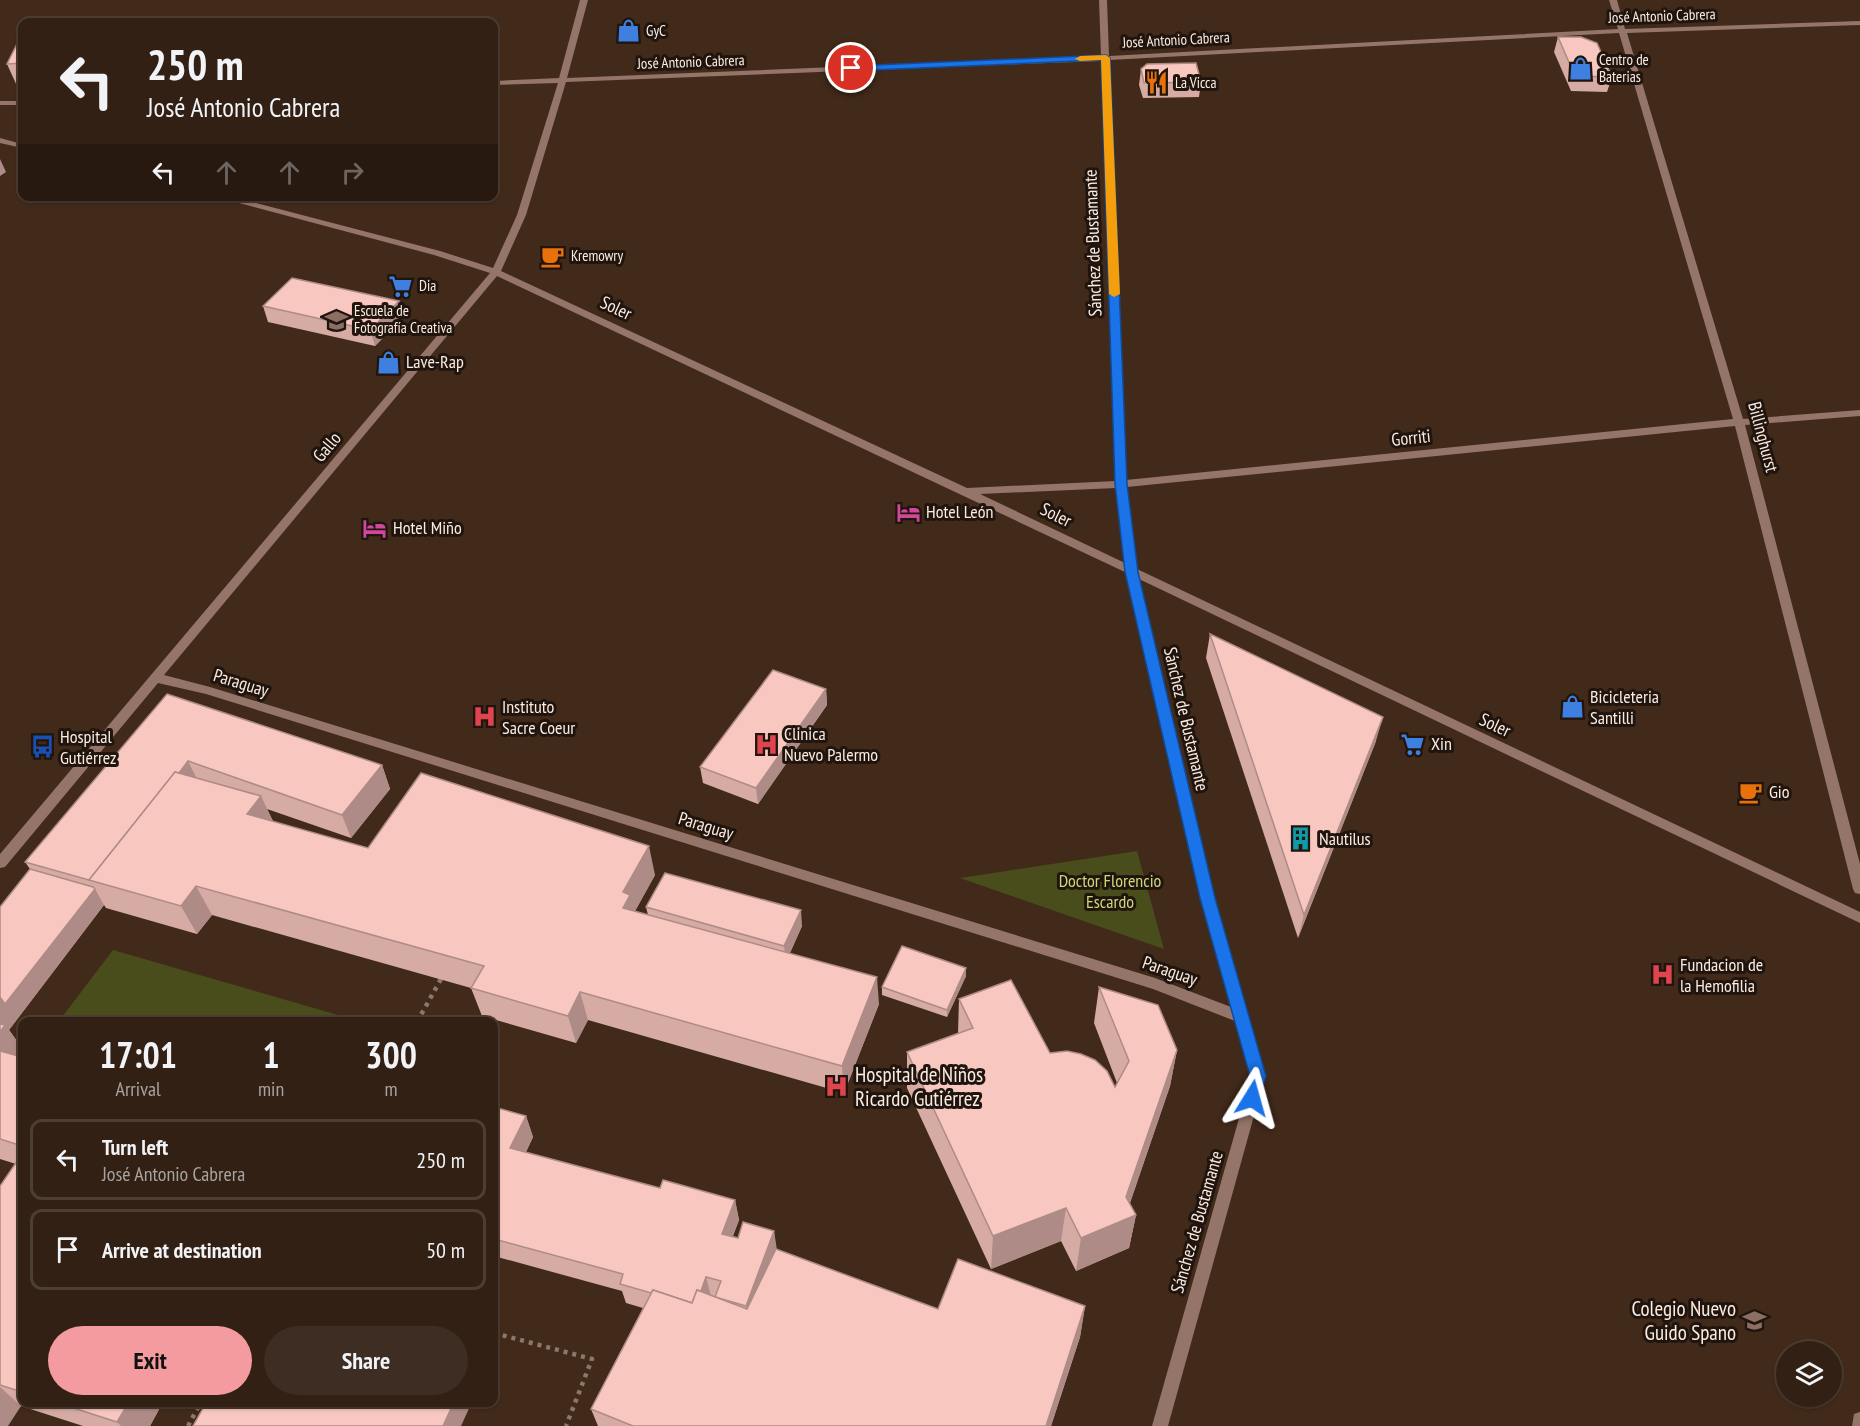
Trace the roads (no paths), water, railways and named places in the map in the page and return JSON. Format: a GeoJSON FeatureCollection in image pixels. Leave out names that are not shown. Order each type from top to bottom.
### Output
{"type":"FeatureCollection","features":[{"type":"Feature","properties":{"kind":"street","name":"Gallo"},"geometry":{"type":"LineString","coordinates":[[0,863],[496,272],[511,246],[563,81],[584,0]]}},
{"type":"Feature","properties":{"kind":"street","name":"Sánchez de Bustamante"},"geometry":{"type":"LineString","coordinates":[[1102,0],[1121,484],[1132,572],[1207,898],[1258,1076],[1160,1426]]}},
{"type":"Feature","properties":{"kind":"street","name":"Billinghurst"},"geometry":{"type":"LineString","coordinates":[[1613,0],[1739,422],[1860,889]]}},
{"type":"Feature","properties":{"kind":"street","name":"José Antonio Cabrera"},"geometry":{"type":"LineString","coordinates":[[498,83],[1106,58],[1621,31],[1860,22]]}},
{"type":"Feature","properties":{"kind":"street"},"geometry":{"type":"LineString","coordinates":[[0,104],[18,103]]}},
{"type":"Feature","properties":{"kind":"street"},"geometry":{"type":"LineString","coordinates":[[0,140],[18,145]]}},
{"type":"Feature","properties":{"kind":"street","name":"Soler"},"geometry":{"type":"LineString","coordinates":[[236,201],[437,253],[496,272],[965,491],[1860,918]]}},
{"type":"Feature","properties":{"kind":"street","name":"Gorriti"},"geometry":{"type":"LineString","coordinates":[[965,491],[1121,484],[1860,412]]}},
{"type":"Feature","properties":{"kind":"street","name":"Paraguay"},"geometry":{"type":"LineString","coordinates":[[157,678],[218,694],[1144,980],[1242,1017]]}},
{"type":"Feature","properties":{"kind":"street"},"geometry":{"type":"LineString","coordinates":[[1860,1420],[1860,1426]]}},
{"type":"Feature","properties":{"kind":"place","name":"GyC"},"geometry":{"type":"Point","coordinates":[628,31]}},
{"type":"Feature","properties":{"kind":"place","name":"Centro de Baterias"},"geometry":{"type":"Point","coordinates":[1581,69]}},
{"type":"Feature","properties":{"kind":"place","name":"La Vicca"},"geometry":{"type":"Point","coordinates":[1157,83]}},
{"type":"Feature","properties":{"kind":"place","name":"Kremowry"},"geometry":{"type":"Point","coordinates":[553,256]}},
{"type":"Feature","properties":{"kind":"place","name":"Dia"},"geometry":{"type":"Point","coordinates":[401,286]}},
{"type":"Feature","properties":{"kind":"place","name":"Escuela de Fotografía Creativa"},"geometry":{"type":"Point","coordinates":[336,320]}},
{"type":"Feature","properties":{"kind":"place","name":"Lave-Rap"},"geometry":{"type":"Point","coordinates":[388,362]}},
{"type":"Feature","properties":{"kind":"place","name":"Hotel León"},"geometry":{"type":"Point","coordinates":[908,512]}},
{"type":"Feature","properties":{"kind":"place","name":"Hotel Miño"},"geometry":{"type":"Point","coordinates":[375,528]}},
{"type":"Feature","properties":{"kind":"place","name":"Bicicleteria Santilli"},"geometry":{"type":"Point","coordinates":[1572,707]}},
{"type":"Feature","properties":{"kind":"place","name":"Instituto Sacre Coeur"},"geometry":{"type":"Point","coordinates":[484,717]}},
{"type":"Feature","properties":{"kind":"place","name":"Clinica Nuevo Palermo"},"geometry":{"type":"Point","coordinates":[766,744]}},
{"type":"Feature","properties":{"kind":"place","name":"Xin"},"geometry":{"type":"Point","coordinates":[1413,744]}},
{"type":"Feature","properties":{"kind":"place","name":"Hospital Gutiérrez"},"geometry":{"type":"Point","coordinates":[42,747]}},
{"type":"Feature","properties":{"kind":"place","name":"Gio"},"geometry":{"type":"Point","coordinates":[1751,792]}},
{"type":"Feature","properties":{"kind":"place","name":"Nautilus"},"geometry":{"type":"Point","coordinates":[1301,839]}},
{"type":"Feature","properties":{"kind":"place","name":"Fundacion de la Hemofilia"},"geometry":{"type":"Point","coordinates":[1662,975]}},
{"type":"Feature","properties":{"kind":"place","name":"Hospital de Niños Ricardo Gutiérrez"},"geometry":{"type":"Point","coordinates":[837,1087]}},
{"type":"Feature","properties":{"kind":"place","name":"Colegio Nuevo Guido Spano"},"geometry":{"type":"Point","coordinates":[1754,1321]}},
{"type":"Feature","properties":{"kind":"park label","name":"Doctor Florencio Escardo"},"geometry":{"type":"Point","coordinates":[1110,891]}}]}
